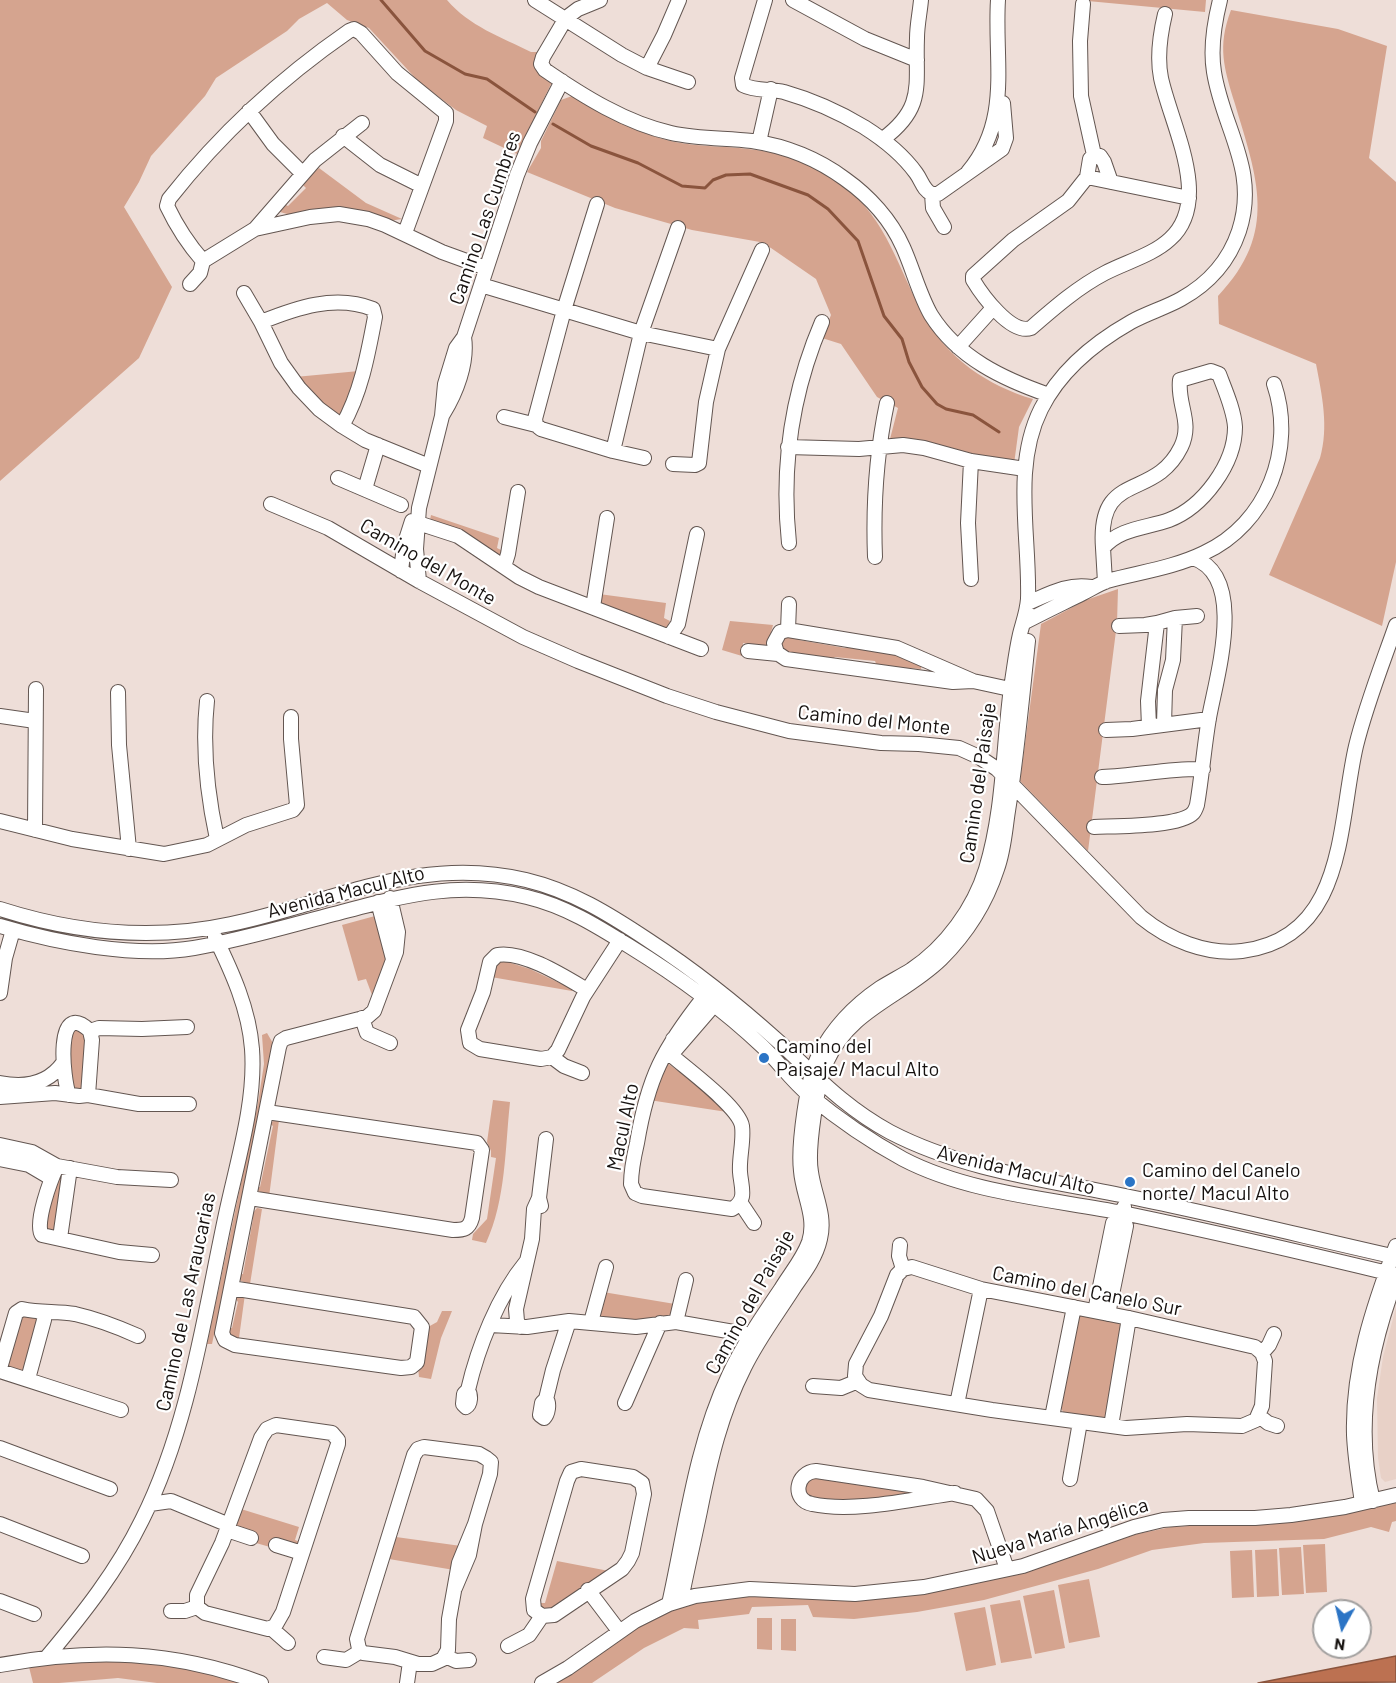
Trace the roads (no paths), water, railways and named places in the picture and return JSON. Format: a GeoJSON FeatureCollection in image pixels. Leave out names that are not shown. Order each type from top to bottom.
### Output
{"type":"FeatureCollection","features":[{"type":"Feature","properties":{"kind":"street"},"geometry":{"type":"LineString","coordinates":[[535,0],[622,55],[647,68],[688,82]]}},
{"type":"Feature","properties":{"kind":"street"},"geometry":{"type":"LineString","coordinates":[[600,0],[578,9],[566,18],[543,57],[541,64],[545,70],[627,118],[656,129],[699,138],[754,142],[788,150],[818,162],[846,179],[876,206],[889,223],[903,247],[931,314],[958,347],[989,369],[1020,384],[1049,394]]}},
{"type":"Feature","properties":{"kind":"street"},"geometry":{"type":"LineString","coordinates":[[647,68],[679,0]]}},
{"type":"Feature","properties":{"kind":"street"},"geometry":{"type":"LineString","coordinates":[[765,0],[742,78],[743,85],[748,88],[768,89],[827,108],[847,117],[883,140],[916,173],[927,192],[932,194],[938,194],[968,171],[979,167],[1000,152],[1006,142],[1004,112],[998,87],[998,0]]}},
{"type":"Feature","properties":{"kind":"street"},"geometry":{"type":"LineString","coordinates":[[793,0],[856,35],[917,60]]}},
{"type":"Feature","properties":{"kind":"street"},"geometry":{"type":"LineString","coordinates":[[883,140],[898,126],[912,104],[918,87],[917,37],[921,0]]}},
{"type":"Feature","properties":{"kind":"street","name":"Camino del Paisaje"},"geometry":{"type":"LineString","coordinates":[[675,1602],[707,1431],[719,1398],[740,1352],[802,1257],[811,1237],[812,1219],[802,1183],[800,1163],[815,1078],[828,1057],[855,1023],[875,1005],[914,981],[934,965],[958,939],[977,913],[992,884],[1002,853],[1021,628],[1025,622],[1028,603],[1025,470],[1034,427],[1049,394],[1073,365],[1102,341],[1132,321],[1178,301],[1199,288],[1220,267],[1235,242],[1244,212],[1245,180],[1241,156],[1213,68],[1214,26],[1220,0]]}},
{"type":"Feature","properties":{"kind":"street"},"geometry":{"type":"LineString","coordinates":[[1083,4],[1080,41],[1081,96],[1094,155]]}},
{"type":"Feature","properties":{"kind":"street"},"geometry":{"type":"LineString","coordinates":[[1094,155],[1090,159],[1087,177],[1068,201],[1013,240],[973,276],[973,280],[993,308],[1020,328],[1026,330],[1031,328],[1104,273],[1165,243],[1181,226],[1187,212],[1191,188],[1161,76],[1160,52],[1164,15]]}},
{"type":"Feature","properties":{"kind":"street"},"geometry":{"type":"LineString","coordinates":[[203,261],[174,221],[167,206],[169,199],[204,157],[249,111],[297,68],[354,29],[358,30],[397,73],[446,113],[446,121],[405,233]]}},
{"type":"Feature","properties":{"kind":"street","name":"Camino Las Cumbres"},"geometry":{"type":"LineString","coordinates":[[401,571],[404,546],[416,517],[442,416],[452,399],[462,368],[466,348],[464,337],[486,268],[530,143],[562,81]]}},
{"type":"Feature","properties":{"kind":"street"},"geometry":{"type":"LineString","coordinates":[[754,142],[768,89]]}},
{"type":"Feature","properties":{"kind":"street"},"geometry":{"type":"LineString","coordinates":[[249,111],[273,144],[302,173]]}},
{"type":"Feature","properties":{"kind":"street"},"geometry":{"type":"LineString","coordinates":[[255,229],[302,173],[343,136],[362,123]]}},
{"type":"Feature","properties":{"kind":"street"},"geometry":{"type":"LineString","coordinates":[[343,136],[380,165],[422,186]]}},
{"type":"Feature","properties":{"kind":"street"},"geometry":{"type":"LineString","coordinates":[[1094,155],[1100,156],[1104,162],[1111,182]]}},
{"type":"Feature","properties":{"kind":"street"},"geometry":{"type":"LineString","coordinates":[[1087,177],[1189,198]]}},
{"type":"Feature","properties":{"kind":"street"},"geometry":{"type":"LineString","coordinates":[[932,194],[933,208],[944,227]]}},
{"type":"Feature","properties":{"kind":"street"},"geometry":{"type":"LineString","coordinates":[[277,203],[275,213],[288,221]]}},
{"type":"Feature","properties":{"kind":"street"},"geometry":{"type":"LineString","coordinates":[[536,425],[535,419],[564,310],[597,204]]}},
{"type":"Feature","properties":{"kind":"street"},"geometry":{"type":"LineString","coordinates":[[190,284],[200,273],[203,261],[255,229],[288,221],[339,214],[368,219],[405,233],[442,252],[486,268]]}},
{"type":"Feature","properties":{"kind":"street"},"geometry":{"type":"LineString","coordinates":[[613,451],[641,333],[660,273],[678,228]]}},
{"type":"Feature","properties":{"kind":"street"},"geometry":{"type":"LineString","coordinates":[[673,464],[695,465],[699,463],[706,402],[718,349],[762,250]]}},
{"type":"Feature","properties":{"kind":"street"},"geometry":{"type":"LineString","coordinates":[[481,285],[641,333],[718,349]]}},
{"type":"Feature","properties":{"kind":"street"},"geometry":{"type":"LineString","coordinates":[[244,293],[261,322],[273,350],[289,376],[309,399],[342,426],[378,445],[429,466]]}},
{"type":"Feature","properties":{"kind":"street"},"geometry":{"type":"LineString","coordinates":[[261,322],[310,304],[342,303],[373,309],[375,317],[367,357],[354,402],[342,426]]}},
{"type":"Feature","properties":{"kind":"street"},"geometry":{"type":"LineString","coordinates":[[958,347],[993,308]]}},
{"type":"Feature","properties":{"kind":"street"},"geometry":{"type":"LineString","coordinates":[[789,543],[786,491],[788,447],[800,385],[822,321]]}},
{"type":"Feature","properties":{"kind":"street"},"geometry":{"type":"LineString","coordinates":[[1099,585],[1103,548],[1102,522],[1110,504],[1123,491],[1150,480],[1164,470],[1182,446],[1187,428],[1179,391],[1180,380],[1211,370],[1219,374],[1235,428],[1229,453],[1219,476],[1203,496],[1179,515],[1120,534],[1108,541],[1103,548]]}},
{"type":"Feature","properties":{"kind":"street"},"geometry":{"type":"LineString","coordinates":[[1028,603],[1064,588],[1099,585],[1193,558],[1218,545],[1240,528],[1257,508],[1270,485],[1279,460],[1282,435],[1281,408],[1274,384]]}},
{"type":"Feature","properties":{"kind":"street"},"geometry":{"type":"LineString","coordinates":[[875,557],[875,491],[886,403]]}},
{"type":"Feature","properties":{"kind":"street"},"geometry":{"type":"LineString","coordinates":[[504,417],[536,425],[542,429],[613,451],[644,458]]}},
{"type":"Feature","properties":{"kind":"street"},"geometry":{"type":"LineString","coordinates":[[364,489],[378,445]]}},
{"type":"Feature","properties":{"kind":"street"},"geometry":{"type":"LineString","coordinates":[[788,447],[859,449],[903,446],[924,448],[971,461],[1025,470]]}},
{"type":"Feature","properties":{"kind":"street"},"geometry":{"type":"LineString","coordinates":[[971,461],[968,523],[971,579]]}},
{"type":"Feature","properties":{"kind":"street"},"geometry":{"type":"LineString","coordinates":[[338,478],[401,505]]}},
{"type":"Feature","properties":{"kind":"street"},"geometry":{"type":"LineString","coordinates":[[504,567],[518,492]]}},
{"type":"Feature","properties":{"kind":"street","name":"Camino del Monte"},"geometry":{"type":"LineString","coordinates":[[271,504],[328,528],[489,620],[540,645],[689,704],[789,730],[881,743],[958,748],[988,762],[1157,930],[1179,941],[1213,950],[1248,950],[1271,943],[1292,932],[1310,916],[1323,896],[1331,878],[1356,745],[1396,625]]}},
{"type":"Feature","properties":{"kind":"street"},"geometry":{"type":"LineString","coordinates":[[416,517],[458,536],[539,587],[701,649]]}},
{"type":"Feature","properties":{"kind":"street","name":"Camino Las Cumbres"},"geometry":{"type":"LineString","coordinates":[[416,517],[419,581]]}},
{"type":"Feature","properties":{"kind":"street"},"geometry":{"type":"LineString","coordinates":[[593,606],[608,518]]}},
{"type":"Feature","properties":{"kind":"street"},"geometry":{"type":"LineString","coordinates":[[669,637],[678,624],[697,534]]}},
{"type":"Feature","properties":{"kind":"street"},"geometry":{"type":"LineString","coordinates":[[1094,827],[1172,822],[1187,817],[1194,812],[1197,805],[1209,719],[1224,648],[1224,614],[1218,578],[1210,567],[1193,558]]}},
{"type":"Feature","properties":{"kind":"street"},"geometry":{"type":"LineString","coordinates":[[1025,622],[1099,585]]}},
{"type":"Feature","properties":{"kind":"street"},"geometry":{"type":"LineString","coordinates":[[788,630],[789,604]]}},
{"type":"Feature","properties":{"kind":"street"},"geometry":{"type":"LineString","coordinates":[[1119,626],[1145,625],[1197,616]]}},
{"type":"Feature","properties":{"kind":"street"},"geometry":{"type":"LineString","coordinates":[[1164,724],[1164,704],[1173,660],[1175,618]]}},
{"type":"Feature","properties":{"kind":"street"},"geometry":{"type":"LineString","coordinates":[[1149,727],[1148,701],[1157,623]]}},
{"type":"Feature","properties":{"kind":"street"},"geometry":{"type":"LineString","coordinates":[[778,654],[774,648],[776,638],[780,632],[788,630],[897,648],[972,681],[1017,690]]}},
{"type":"Feature","properties":{"kind":"street"},"geometry":{"type":"LineString","coordinates":[[748,651],[778,654],[789,660],[953,682],[972,681]]}},
{"type":"Feature","properties":{"kind":"street"},"geometry":{"type":"LineString","coordinates":[[35,830],[36,689]]}},
{"type":"Feature","properties":{"kind":"street"},"geometry":{"type":"LineString","coordinates":[[118,692],[119,756],[129,849]]}},
{"type":"Feature","properties":{"kind":"street"},"geometry":{"type":"LineString","coordinates":[[207,701],[204,751],[206,779],[217,839]]}},
{"type":"Feature","properties":{"kind":"street"},"geometry":{"type":"LineString","coordinates":[[0,716],[35,721]]}},
{"type":"Feature","properties":{"kind":"street"},"geometry":{"type":"LineString","coordinates":[[0,822],[72,839],[164,854],[207,844],[246,825],[293,810],[297,805],[291,717]]}},
{"type":"Feature","properties":{"kind":"street"},"geometry":{"type":"LineString","coordinates":[[1106,730],[1209,719]]}},
{"type":"Feature","properties":{"kind":"street"},"geometry":{"type":"LineString","coordinates":[[1102,777],[1179,769],[1203,769]]}},
{"type":"Feature","properties":{"kind":"street","name":"Avenida Macul Alto"},"geometry":{"type":"LineString","coordinates":[[0,909],[71,927],[140,933],[210,928],[255,919],[412,876],[469,872],[525,880],[561,891],[595,906],[663,950],[731,1001],[850,1107],[878,1125],[947,1157],[1007,1173],[1395,1253]]}},
{"type":"Feature","properties":{"kind":"street","name":"Avenida Macul Alto"},"geometry":{"type":"LineString","coordinates":[[6,928],[66,942],[107,948],[190,949],[218,944],[384,900],[453,889],[512,894],[538,900],[566,910],[593,924],[676,976],[764,1048],[812,1098],[861,1134],[924,1169],[975,1185],[1122,1213],[1393,1275]]}},
{"type":"Feature","properties":{"kind":"street"},"geometry":{"type":"LineString","coordinates":[[231,1288],[414,1317],[422,1327],[417,1362],[411,1367],[401,1368],[230,1343],[225,1340],[222,1333],[231,1288],[250,1198],[281,1041],[362,1018],[374,1011],[396,952],[384,900]]}},
{"type":"Feature","properties":{"kind":"street"},"geometry":{"type":"LineString","coordinates":[[66,942],[73,936],[71,927]]}},
{"type":"Feature","properties":{"kind":"street"},"geometry":{"type":"LineString","coordinates":[[0,993],[6,928]]}},
{"type":"Feature","properties":{"kind":"street","name":"Camino de Las Araucarias"},"geometry":{"type":"LineString","coordinates":[[47,1657],[84,1613],[135,1535],[159,1483],[184,1404],[250,1093],[253,1060],[249,1024],[242,999],[210,928]]}},
{"type":"Feature","properties":{"kind":"street"},"geometry":{"type":"LineString","coordinates":[[587,990],[551,970],[520,957],[497,955],[492,959],[483,992],[468,1030],[470,1043],[477,1048],[492,1051],[541,1059],[552,1057],[558,1050],[587,990],[620,940]]}},
{"type":"Feature","properties":{"kind":"street","name":"Macul Alto"},"geometry":{"type":"LineString","coordinates":[[709,1001],[673,1039],[657,1067],[643,1109],[630,1181],[633,1191],[642,1196],[724,1209],[732,1209],[740,1202]]}},
{"type":"Feature","properties":{"kind":"street","name":"Macul Alto"},"geometry":{"type":"LineString","coordinates":[[657,1067],[671,1055],[709,1001]]}},
{"type":"Feature","properties":{"kind":"street"},"geometry":{"type":"LineString","coordinates":[[362,1018],[367,1034],[390,1043]]}},
{"type":"Feature","properties":{"kind":"street"},"geometry":{"type":"LineString","coordinates":[[69,1095],[63,1063],[64,1037],[67,1028],[77,1024],[90,1031],[99,1028],[187,1027]]}},
{"type":"Feature","properties":{"kind":"street"},"geometry":{"type":"LineString","coordinates":[[88,1095],[92,1040],[90,1031]]}},
{"type":"Feature","properties":{"kind":"street","name":"Macul Alto"},"geometry":{"type":"LineString","coordinates":[[671,1055],[673,1039]]}},
{"type":"Feature","properties":{"kind":"street"},"geometry":{"type":"LineString","coordinates":[[671,1055],[731,1107],[741,1120],[740,1175],[743,1195],[740,1202],[754,1223]]}},
{"type":"Feature","properties":{"kind":"street"},"geometry":{"type":"LineString","coordinates":[[552,1057],[564,1066],[582,1073]]}},
{"type":"Feature","properties":{"kind":"street"},"geometry":{"type":"LineString","coordinates":[[0,1083],[12,1085],[38,1082],[51,1076],[63,1063]]}},
{"type":"Feature","properties":{"kind":"street"},"geometry":{"type":"LineString","coordinates":[[0,1097],[44,1093],[88,1095],[140,1104],[189,1104]]}},
{"type":"Feature","properties":{"kind":"street","name":"Camino del Paisaje"},"geometry":{"type":"LineString","coordinates":[[675,1602],[713,1448],[727,1405],[754,1350],[811,1261],[821,1239],[823,1224],[821,1210],[810,1167],[812,1098]]}},
{"type":"Feature","properties":{"kind":"street"},"geometry":{"type":"LineString","coordinates":[[250,1198],[453,1230],[466,1229],[472,1218],[482,1150],[477,1143],[267,1112]]}},
{"type":"Feature","properties":{"kind":"street"},"geometry":{"type":"LineString","coordinates":[[520,1327],[516,1313],[534,1228],[540,1216],[539,1198],[546,1139]]}},
{"type":"Feature","properties":{"kind":"street"},"geometry":{"type":"LineString","coordinates":[[0,1145],[26,1150],[60,1171]]}},
{"type":"Feature","properties":{"kind":"street"},"geometry":{"type":"LineString","coordinates":[[0,1159],[60,1171],[171,1180]]}},
{"type":"Feature","properties":{"kind":"street"},"geometry":{"type":"LineString","coordinates":[[60,1171],[60,1238]]}},
{"type":"Feature","properties":{"kind":"street"},"geometry":{"type":"LineString","coordinates":[[60,1171],[39,1231],[46,1237],[60,1238],[118,1252],[152,1255]]}},
{"type":"Feature","properties":{"kind":"street"},"geometry":{"type":"LineString","coordinates":[[1102,1312],[1113,1223],[1122,1213],[1126,1196]]}},
{"type":"Feature","properties":{"kind":"street"},"geometry":{"type":"LineString","coordinates":[[900,1245],[899,1256],[903,1269],[894,1280],[881,1316],[856,1364],[854,1373],[858,1381],[869,1390],[1111,1426],[1134,1428],[1187,1424],[1242,1426],[1252,1423],[1259,1416],[1265,1366],[1262,1353],[1274,1334]]}},
{"type":"Feature","properties":{"kind":"street"},"geometry":{"type":"LineString","coordinates":[[1368,1502],[1365,1436],[1369,1370],[1393,1275],[1395,1253]]}},
{"type":"Feature","properties":{"kind":"street"},"geometry":{"type":"LineString","coordinates":[[468,1390],[479,1351],[490,1325],[513,1281],[526,1262]]}},
{"type":"Feature","properties":{"kind":"street"},"geometry":{"type":"LineString","coordinates":[[591,1322],[606,1267]]}},
{"type":"Feature","properties":{"kind":"street","name":"Camino del Canelo Sur"},"geometry":{"type":"LineString","coordinates":[[903,1269],[918,1268],[981,1289],[1102,1312],[1244,1343],[1255,1347],[1262,1353]]}},
{"type":"Feature","properties":{"kind":"street"},"geometry":{"type":"LineString","coordinates":[[675,1322],[686,1280]]}},
{"type":"Feature","properties":{"kind":"street"},"geometry":{"type":"LineString","coordinates":[[957,1404],[981,1289]]}},
{"type":"Feature","properties":{"kind":"street"},"geometry":{"type":"LineString","coordinates":[[1052,1417],[1074,1307]]}},
{"type":"Feature","properties":{"kind":"street"},"geometry":{"type":"LineString","coordinates":[[121,1410],[28,1379],[1,1364],[16,1313],[22,1309],[43,1313],[72,1314],[94,1319],[138,1336]]}},
{"type":"Feature","properties":{"kind":"street"},"geometry":{"type":"LineString","coordinates":[[28,1379],[44,1320],[43,1313]]}},
{"type":"Feature","properties":{"kind":"street"},"geometry":{"type":"LineString","coordinates":[[1111,1426],[1129,1318]]}},
{"type":"Feature","properties":{"kind":"street"},"geometry":{"type":"LineString","coordinates":[[546,1399],[569,1322]]}},
{"type":"Feature","properties":{"kind":"street"},"geometry":{"type":"LineString","coordinates":[[490,1325],[520,1327],[591,1322],[636,1327],[675,1322],[751,1335]]}},
{"type":"Feature","properties":{"kind":"street"},"geometry":{"type":"LineString","coordinates":[[625,1403],[660,1323]]}},
{"type":"Feature","properties":{"kind":"street"},"geometry":{"type":"LineString","coordinates":[[719,1331],[740,1352]]}},
{"type":"Feature","properties":{"kind":"street"},"geometry":{"type":"LineString","coordinates":[[813,1386],[841,1388],[858,1381]]}},
{"type":"Feature","properties":{"kind":"street"},"geometry":{"type":"LineString","coordinates":[[1259,1416],[1277,1426]]}},
{"type":"Feature","properties":{"kind":"street"},"geometry":{"type":"LineString","coordinates":[[1070,1479],[1080,1422]]}},
{"type":"Feature","properties":{"kind":"street"},"geometry":{"type":"LineString","coordinates":[[197,1607],[196,1595],[228,1528],[261,1438],[267,1429],[282,1425],[332,1433],[338,1440],[338,1444],[283,1612],[272,1629]]}},
{"type":"Feature","properties":{"kind":"street"},"geometry":{"type":"LineString","coordinates":[[324,1657],[346,1660],[361,1651],[418,1664],[432,1664],[441,1661],[448,1650],[449,1619],[455,1588],[469,1555],[475,1524],[491,1469],[489,1459],[479,1454],[429,1447],[418,1449],[414,1455],[357,1639],[357,1646],[361,1651]]}},
{"type":"Feature","properties":{"kind":"street"},"geometry":{"type":"LineString","coordinates":[[0,1448],[110,1489]]}},
{"type":"Feature","properties":{"kind":"street"},"geometry":{"type":"LineString","coordinates":[[581,1469],[637,1478],[644,1486],[644,1494],[630,1557],[622,1569],[588,1590],[554,1615],[542,1616],[534,1610],[533,1599],[569,1475],[581,1469]]}},
{"type":"Feature","properties":{"kind":"street"},"geometry":{"type":"LineString","coordinates":[[955,1493],[867,1505],[827,1505],[804,1501],[799,1493],[798,1485],[804,1475],[810,1471],[816,1471],[955,1493],[976,1499],[985,1508],[1007,1569]]}},
{"type":"Feature","properties":{"kind":"street"},"geometry":{"type":"LineString","coordinates":[[159,1483],[171,1501],[251,1538]]}},
{"type":"Feature","properties":{"kind":"street","name":"Nueva María Angélica"},"geometry":{"type":"LineString","coordinates":[[542,1683],[573,1665],[619,1631],[675,1602],[722,1591],[750,1588],[833,1594],[880,1592],[940,1584],[1061,1554],[1134,1527],[1163,1520],[1274,1517],[1368,1502],[1396,1495]]}},
{"type":"Feature","properties":{"kind":"street"},"geometry":{"type":"LineString","coordinates":[[150,1504],[171,1501]]}},
{"type":"Feature","properties":{"kind":"street"},"geometry":{"type":"LineString","coordinates":[[0,1524],[82,1556]]}},
{"type":"Feature","properties":{"kind":"street"},"geometry":{"type":"LineString","coordinates":[[276,1545],[302,1553]]}},
{"type":"Feature","properties":{"kind":"street"},"geometry":{"type":"LineString","coordinates":[[588,1590],[619,1631]]}},
{"type":"Feature","properties":{"kind":"street"},"geometry":{"type":"LineString","coordinates":[[0,1601],[34,1614]]}},
{"type":"Feature","properties":{"kind":"street"},"geometry":{"type":"LineString","coordinates":[[171,1611],[185,1611],[197,1607],[211,1615],[272,1629],[288,1643]]}},
{"type":"Feature","properties":{"kind":"street"},"geometry":{"type":"LineString","coordinates":[[508,1646],[529,1635],[542,1616]]}},
{"type":"Feature","properties":{"kind":"street"},"geometry":{"type":"LineString","coordinates":[[0,1665],[47,1657],[106,1653],[156,1656],[205,1666],[261,1683]]}},
{"type":"Feature","properties":{"kind":"street"},"geometry":{"type":"LineString","coordinates":[[445,1656],[456,1661],[469,1660]]}},
{"type":"Feature","properties":{"kind":"street"},"geometry":{"type":"LineString","coordinates":[[407,1683],[410,1662]]}},
{"type":"Feature","properties":{"kind":"waterway"},"geometry":{"type":"LineString","coordinates":[[381,0],[425,51],[465,74],[487,79],[535,112]]}},
{"type":"Feature","properties":{"kind":"waterway"},"geometry":{"type":"LineString","coordinates":[[553,124],[591,146],[638,163],[682,186],[705,188],[713,180],[726,175],[750,174],[808,195],[828,209],[858,241],[884,316],[902,339],[909,362],[922,387],[937,404],[946,409],[973,415],[999,432]]}},
{"type":"Feature","properties":{"kind":"place","name":"Camino del Paisaje/ Macul Alto"},"geometry":{"type":"Point","coordinates":[764,1058]}},
{"type":"Feature","properties":{"kind":"place","name":"Camino del Canelo norte/ Macul Alto"},"geometry":{"type":"Point","coordinates":[1130,1182]}}]}
